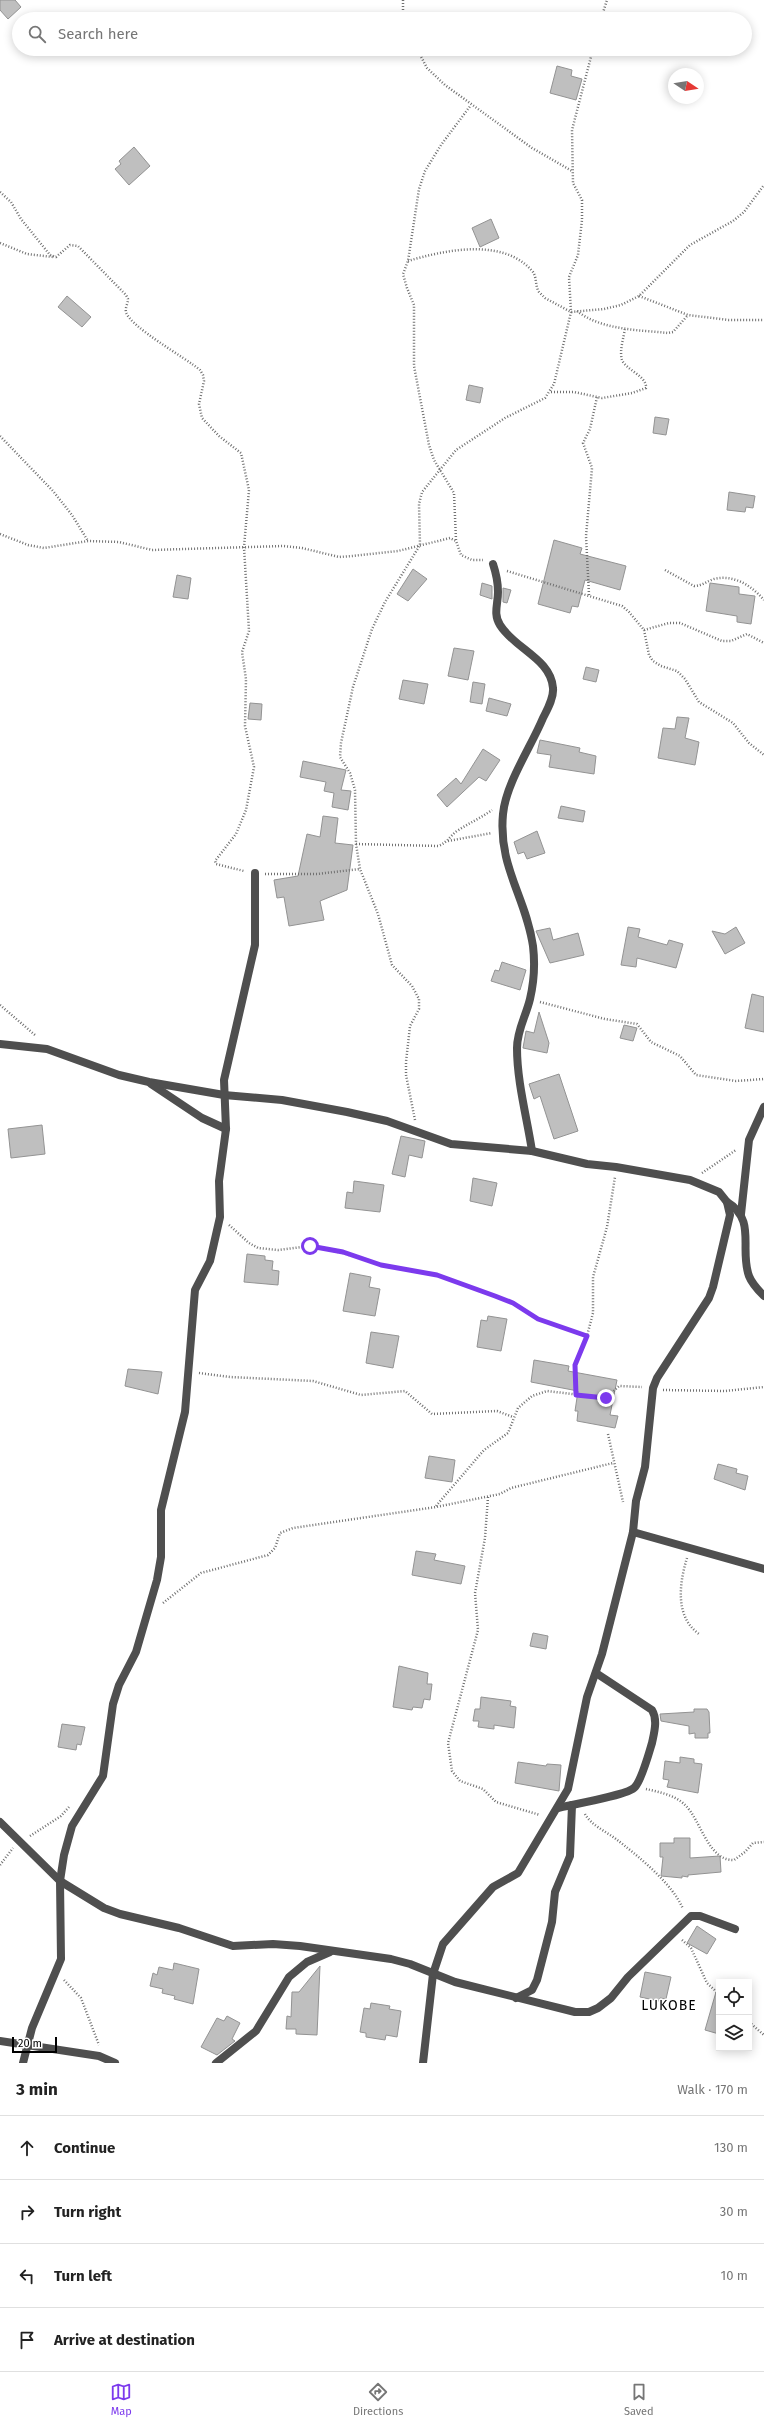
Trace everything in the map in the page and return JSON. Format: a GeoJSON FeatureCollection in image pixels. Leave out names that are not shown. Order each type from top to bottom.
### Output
{"type":"FeatureCollection","features":[{"type":"Feature","properties":{"kind":"street"},"geometry":{"type":"LineString","coordinates":[[493,564],[497,582],[495,614],[499,625],[521,649],[547,668],[554,691],[546,713],[506,797],[503,832],[504,852],[509,874],[526,915],[533,945],[534,966],[530,999],[520,1028],[517,1047],[532,1152]]}},
{"type":"Feature","properties":{"kind":"street"},"geometry":{"type":"LineString","coordinates":[[23,2063],[27,2045],[56,1973],[62,1954],[60,1881],[64,1856],[72,1826],[103,1776],[113,1704],[118,1685],[136,1652],[161,1557],[161,1510],[177,1438],[185,1412],[195,1290],[210,1261],[220,1217],[219,1180],[226,1129],[224,1095],[227,1065],[255,945],[255,873]]}},
{"type":"Feature","properties":{"kind":"street"},"geometry":{"type":"LineString","coordinates":[[0,1044],[47,1048],[119,1075],[149,1082],[224,1095],[282,1100],[347,1112],[418,1132],[452,1144],[532,1152],[587,1164],[616,1167],[690,1180],[719,1192],[727,1202],[736,1208],[741,1214]]}},
{"type":"Feature","properties":{"kind":"street"},"geometry":{"type":"LineString","coordinates":[[149,1082],[202,1118],[226,1129]]}},
{"type":"Feature","properties":{"kind":"street"},"geometry":{"type":"LineString","coordinates":[[764,1107],[749,1140],[741,1214],[746,1237],[749,1276],[764,1296]]}},
{"type":"Feature","properties":{"kind":"street"},"geometry":{"type":"LineString","coordinates":[[423,2063],[433,1974],[438,1956],[448,1936],[493,1887],[518,1873],[568,1789],[572,1776],[587,1697],[596,1673],[633,1532],[633,1520],[645,1467],[653,1388],[661,1372],[709,1298],[730,1215],[727,1202]]}},
{"type":"Feature","properties":{"kind":"street"},"geometry":{"type":"LineString","coordinates":[[633,1532],[764,1569]]}},
{"type":"Feature","properties":{"kind":"street"},"geometry":{"type":"LineString","coordinates":[[558,1808],[630,1790],[636,1786],[651,1745],[655,1727],[654,1713],[596,1673]]}},
{"type":"Feature","properties":{"kind":"street"},"geometry":{"type":"LineString","coordinates":[[516,1998],[532,1990],[538,1980],[552,1922],[555,1892],[570,1856],[575,1804]]}},
{"type":"Feature","properties":{"kind":"street"},"geometry":{"type":"LineString","coordinates":[[0,1822],[60,1881],[104,1908],[120,1914],[179,1928],[233,1946],[273,1944],[391,1960],[516,1998],[575,2012],[589,2012],[598,2008],[611,1998],[628,1977],[691,1916],[696,1915],[734,1929]]}},
{"type":"Feature","properties":{"kind":"street"},"geometry":{"type":"LineString","coordinates":[[216,2063],[256,2031],[289,1977],[307,1962],[332,1952]]}},
{"type":"Feature","properties":{"kind":"street"},"geometry":{"type":"LineString","coordinates":[[0,2041],[104,2058],[115,2063]]}},
{"type":"Feature","properties":{"kind":"path"},"geometry":{"type":"LineString","coordinates":[[403,0],[403,12]]}},
{"type":"Feature","properties":{"kind":"path"},"geometry":{"type":"LineString","coordinates":[[603,12],[607,0]]}},
{"type":"Feature","properties":{"kind":"path"},"geometry":{"type":"LineString","coordinates":[[421,56],[427,68],[435,76],[471,105],[532,148],[572,171]]}},
{"type":"Feature","properties":{"kind":"path"},"geometry":{"type":"LineString","coordinates":[[418,1132],[406,1075],[406,1062],[410,1026],[419,1009],[419,999],[412,986],[392,965],[378,914],[360,869],[356,844],[355,790],[340,752],[353,687],[372,629],[385,602],[420,545],[419,504],[422,492],[439,469],[456,450],[505,418],[545,398],[551,392],[571,312],[569,277],[580,248],[583,208],[582,200],[573,183],[572,130],[591,56]]}},
{"type":"Feature","properties":{"kind":"path"},"geometry":{"type":"LineString","coordinates":[[471,105],[441,145],[425,171],[420,189],[404,280],[414,305],[414,366],[429,445],[439,469],[454,493],[456,541],[458,552],[465,558],[485,560],[507,571],[622,606],[644,630],[650,655],[653,661],[661,666],[677,671],[685,679],[699,702],[734,723],[750,743],[764,755]]}},
{"type":"Feature","properties":{"kind":"path"},"geometry":{"type":"LineString","coordinates":[[408,261],[438,253],[470,250],[482,250],[506,254],[533,273],[536,288],[545,298],[571,312],[615,306],[639,296],[690,245],[734,221],[744,212],[764,185]]}},
{"type":"Feature","properties":{"kind":"path"},"geometry":{"type":"LineString","coordinates":[[0,192],[11,202],[21,219],[53,257]]}},
{"type":"Feature","properties":{"kind":"path"},"geometry":{"type":"LineString","coordinates":[[0,243],[27,254],[53,257],[62,253],[70,245],[78,246],[126,296],[128,299],[126,312],[129,316],[160,343],[192,364],[203,375],[199,404],[202,418],[219,436],[237,449],[243,460],[249,490],[244,547],[250,620],[248,637],[242,652],[246,679],[245,726],[254,767],[246,810],[236,834],[215,861],[216,864],[221,867],[255,873],[317,874],[360,869]]}},
{"type":"Feature","properties":{"kind":"path"},"geometry":{"type":"LineString","coordinates":[[639,296],[688,315],[744,321],[764,320]]}},
{"type":"Feature","properties":{"kind":"path"},"geometry":{"type":"LineString","coordinates":[[577,311],[595,322],[625,328],[673,332],[688,315]]}},
{"type":"Feature","properties":{"kind":"path"},"geometry":{"type":"LineString","coordinates":[[551,392],[574,392],[597,397],[632,393],[646,388],[644,382],[623,362],[621,357],[625,328]]}},
{"type":"Feature","properties":{"kind":"path"},"geometry":{"type":"LineString","coordinates":[[589,595],[586,536],[592,468],[583,443],[590,429],[597,397]]}},
{"type":"Feature","properties":{"kind":"path"},"geometry":{"type":"LineString","coordinates":[[0,436],[53,492],[72,515],[88,541]]}},
{"type":"Feature","properties":{"kind":"path"},"geometry":{"type":"LineString","coordinates":[[0,534],[28,546],[44,548],[88,541],[119,542],[152,550],[244,547],[302,548],[339,556],[398,551],[446,537],[456,541]]}},
{"type":"Feature","properties":{"kind":"path"},"geometry":{"type":"LineString","coordinates":[[665,570],[694,586],[715,579],[736,580],[747,584],[764,600]]}},
{"type":"Feature","properties":{"kind":"path"},"geometry":{"type":"LineString","coordinates":[[644,630],[669,622],[680,623],[722,641],[731,641],[748,634],[764,643]]}},
{"type":"Feature","properties":{"kind":"path"},"geometry":{"type":"LineString","coordinates":[[356,844],[438,846],[447,841],[456,832],[479,820],[506,797]]}},
{"type":"Feature","properties":{"kind":"path"},"geometry":{"type":"LineString","coordinates":[[447,841],[503,832]]}},
{"type":"Feature","properties":{"kind":"path"},"geometry":{"type":"LineString","coordinates":[[530,999],[605,1019],[637,1024],[651,1042],[680,1056],[696,1076],[736,1081],[764,1079]]}},
{"type":"Feature","properties":{"kind":"path"},"geometry":{"type":"LineString","coordinates":[[0,1005],[39,1038],[47,1048]]}},
{"type":"Feature","properties":{"kind":"path"},"geometry":{"type":"LineString","coordinates":[[690,1180],[718,1163],[749,1140]]}},
{"type":"Feature","properties":{"kind":"path"},"geometry":{"type":"LineString","coordinates":[[576,1395],[575,1365],[587,1336],[594,1303],[592,1277],[607,1226],[616,1167]]}},
{"type":"Feature","properties":{"kind":"path"},"geometry":{"type":"LineString","coordinates":[[220,1217],[248,1243],[258,1248],[278,1250],[310,1246],[343,1252],[381,1265],[431,1273],[513,1303],[538,1319],[587,1336]]}},
{"type":"Feature","properties":{"kind":"path"},"geometry":{"type":"LineString","coordinates":[[189,1372],[230,1377],[313,1381],[361,1395],[405,1391],[432,1414],[497,1411],[513,1417]]}},
{"type":"Feature","properties":{"kind":"path"},"geometry":{"type":"LineString","coordinates":[[436,1507],[484,1450],[508,1433],[513,1417],[518,1408],[532,1396],[540,1392],[606,1398],[619,1386],[684,1392],[748,1390],[764,1387]]}},
{"type":"Feature","properties":{"kind":"path"},"geometry":{"type":"LineString","coordinates":[[608,1434],[613,1463],[623,1502],[633,1520]]}},
{"type":"Feature","properties":{"kind":"path"},"geometry":{"type":"LineString","coordinates":[[146,1618],[188,1581],[201,1573],[268,1555],[275,1548],[282,1532],[301,1526],[436,1507],[500,1494],[511,1488],[613,1463]]}},
{"type":"Feature","properties":{"kind":"path"},"geometry":{"type":"LineString","coordinates":[[488,1496],[486,1538],[475,1593],[478,1630],[449,1738],[449,1757],[452,1771],[460,1781],[483,1789],[496,1802],[551,1818]]}},
{"type":"Feature","properties":{"kind":"path"},"geometry":{"type":"LineString","coordinates":[[691,1549],[682,1580],[681,1599],[687,1624],[699,1634]]}},
{"type":"Feature","properties":{"kind":"path"},"geometry":{"type":"LineString","coordinates":[[636,1786],[663,1793],[684,1804],[712,1848],[724,1859],[734,1860],[754,1843],[764,1842]]}},
{"type":"Feature","properties":{"kind":"path"},"geometry":{"type":"LineString","coordinates":[[575,1804],[588,1819],[617,1840],[668,1885],[682,1907],[685,1922]]}},
{"type":"Feature","properties":{"kind":"path"},"geometry":{"type":"LineString","coordinates":[[0,1865],[9,1851],[21,1841],[49,1824],[70,1806]]}},
{"type":"Feature","properties":{"kind":"path"},"geometry":{"type":"LineString","coordinates":[[673,1933],[689,1945],[701,1974],[707,1983],[716,1991]]}},
{"type":"Feature","properties":{"kind":"path"},"geometry":{"type":"LineString","coordinates":[[56,1973],[79,1994],[104,2058]]}},
{"type":"Feature","properties":{"kind":"path"},"geometry":{"type":"LineString","coordinates":[[752,2025],[764,2035]]}},
{"type":"Feature","properties":{"kind":"building"},"geometry":{"type":"Polygon","coordinates":[[[0,0],[15,0],[21,7],[16,12],[12,12],[12,15],[8,19],[0,10],[0,0]]]}},
{"type":"Feature","properties":{"kind":"building"},"geometry":{"type":"Polygon","coordinates":[[[557,66],[572,70],[571,76],[582,79],[576,100],[550,93],[557,66]]]}},
{"type":"Feature","properties":{"kind":"building"},"geometry":{"type":"Polygon","coordinates":[[[134,147],[150,166],[129,185],[115,169],[121,164],[119,161],[134,147]]]}},
{"type":"Feature","properties":{"kind":"building"},"geometry":{"type":"Polygon","coordinates":[[[491,219],[499,238],[480,247],[472,228],[491,219]]]}},
{"type":"Feature","properties":{"kind":"building"},"geometry":{"type":"Polygon","coordinates":[[[67,296],[91,317],[82,327],[58,307],[67,296]]]}},
{"type":"Feature","properties":{"kind":"building"},"geometry":{"type":"Polygon","coordinates":[[[469,385],[483,388],[480,403],[466,400],[469,385]]]}},
{"type":"Feature","properties":{"kind":"building"},"geometry":{"type":"Polygon","coordinates":[[[655,417],[669,419],[666,435],[653,433],[655,417]]]}},
{"type":"Feature","properties":{"kind":"building"},"geometry":{"type":"Polygon","coordinates":[[[729,492],[755,496],[753,508],[746,507],[745,512],[727,510],[729,492]]]}},
{"type":"Feature","properties":{"kind":"building"},"geometry":{"type":"Polygon","coordinates":[[[554,540],[582,548],[580,554],[626,566],[620,590],[585,580],[578,607],[572,606],[570,613],[538,604],[554,540]]]}},
{"type":"Feature","properties":{"kind":"building"},"geometry":{"type":"Polygon","coordinates":[[[413,569],[427,579],[408,601],[397,594],[413,569]]]}},
{"type":"Feature","properties":{"kind":"building"},"geometry":{"type":"Polygon","coordinates":[[[177,575],[191,578],[188,599],[173,597],[177,575]]]}},
{"type":"Feature","properties":{"kind":"building"},"geometry":{"type":"Polygon","coordinates":[[[482,583],[492,586],[492,599],[480,595],[482,583]]]}},
{"type":"Feature","properties":{"kind":"building"},"geometry":{"type":"Polygon","coordinates":[[[710,583],[739,587],[739,594],[755,596],[751,624],[737,622],[737,616],[706,611],[710,583]]]}},
{"type":"Feature","properties":{"kind":"building"},"geometry":{"type":"Polygon","coordinates":[[[503,588],[511,590],[507,603],[503,602],[503,588]]]}},
{"type":"Feature","properties":{"kind":"building"},"geometry":{"type":"Polygon","coordinates":[[[454,648],[474,651],[468,680],[448,676],[454,648]]]}},
{"type":"Feature","properties":{"kind":"building"},"geometry":{"type":"Polygon","coordinates":[[[586,667],[599,670],[596,682],[583,679],[586,667]]]}},
{"type":"Feature","properties":{"kind":"building"},"geometry":{"type":"Polygon","coordinates":[[[403,680],[428,684],[424,704],[399,699],[403,680]]]}},
{"type":"Feature","properties":{"kind":"building"},"geometry":{"type":"Polygon","coordinates":[[[473,682],[485,684],[482,704],[470,702],[473,682]]]}},
{"type":"Feature","properties":{"kind":"building"},"geometry":{"type":"Polygon","coordinates":[[[489,698],[511,704],[507,716],[486,711],[489,698]]]}},
{"type":"Feature","properties":{"kind":"building"},"geometry":{"type":"Polygon","coordinates":[[[250,703],[262,704],[261,720],[248,719],[250,703]]]}},
{"type":"Feature","properties":{"kind":"building"},"geometry":{"type":"Polygon","coordinates":[[[677,717],[689,718],[685,738],[699,742],[695,765],[658,758],[663,728],[675,729],[677,717]]]}},
{"type":"Feature","properties":{"kind":"building"},"geometry":{"type":"Polygon","coordinates":[[[540,740],[580,748],[579,752],[596,756],[594,774],[549,767],[551,755],[537,753],[540,740]]]}},
{"type":"Feature","properties":{"kind":"building"},"geometry":{"type":"Polygon","coordinates":[[[483,749],[500,760],[486,781],[479,777],[447,807],[437,795],[456,778],[461,784],[483,749]]]}},
{"type":"Feature","properties":{"kind":"building"},"geometry":{"type":"Polygon","coordinates":[[[303,761],[346,770],[341,790],[351,791],[348,810],[332,807],[334,793],[324,791],[326,782],[300,777],[303,761]]]}},
{"type":"Feature","properties":{"kind":"building"},"geometry":{"type":"Polygon","coordinates":[[[561,806],[585,811],[583,822],[558,818],[561,806]]]}},
{"type":"Feature","properties":{"kind":"building"},"geometry":{"type":"Polygon","coordinates":[[[323,816],[338,818],[335,843],[353,845],[347,890],[320,901],[324,920],[289,926],[284,897],[277,898],[274,880],[298,876],[307,834],[320,837],[323,816]]]}},
{"type":"Feature","properties":{"kind":"building"},"geometry":{"type":"Polygon","coordinates":[[[537,831],[545,853],[527,859],[524,852],[518,854],[514,842],[537,831]]]}},
{"type":"Feature","properties":{"kind":"building"},"geometry":{"type":"Polygon","coordinates":[[[628,927],[640,929],[638,937],[667,945],[669,940],[683,944],[676,968],[637,958],[636,967],[621,965],[628,927]]]}},
{"type":"Feature","properties":{"kind":"building"},"geometry":{"type":"Polygon","coordinates":[[[736,927],[745,943],[725,954],[712,931],[725,934],[736,927]]]}},
{"type":"Feature","properties":{"kind":"building"},"geometry":{"type":"Polygon","coordinates":[[[550,928],[553,940],[578,933],[584,955],[550,963],[536,931],[550,928]]]}},
{"type":"Feature","properties":{"kind":"building"},"geometry":{"type":"Polygon","coordinates":[[[502,962],[526,970],[520,990],[491,981],[495,970],[499,971],[502,962]]]}},
{"type":"Feature","properties":{"kind":"building"},"geometry":{"type":"Polygon","coordinates":[[[752,994],[764,997],[764,1032],[745,1028],[752,994]]]}},
{"type":"Feature","properties":{"kind":"building"},"geometry":{"type":"Polygon","coordinates":[[[539,1012],[549,1043],[547,1053],[523,1048],[526,1031],[534,1033],[539,1012]]]}},
{"type":"Feature","properties":{"kind":"building"},"geometry":{"type":"Polygon","coordinates":[[[624,1025],[637,1028],[633,1041],[620,1038],[624,1025]]]}},
{"type":"Feature","properties":{"kind":"building"},"geometry":{"type":"Polygon","coordinates":[[[559,1074],[578,1131],[554,1139],[540,1096],[534,1099],[529,1084],[559,1074]]]}},
{"type":"Feature","properties":{"kind":"building"},"geometry":{"type":"Polygon","coordinates":[[[42,1125],[45,1154],[11,1158],[8,1129],[42,1125]]]}},
{"type":"Feature","properties":{"kind":"building"},"geometry":{"type":"Polygon","coordinates":[[[401,1136],[425,1141],[422,1158],[409,1155],[405,1177],[392,1174],[401,1136]]]}},
{"type":"Feature","properties":{"kind":"building"},"geometry":{"type":"Polygon","coordinates":[[[473,1178],[497,1183],[492,1206],[470,1201],[473,1178]]]}},
{"type":"Feature","properties":{"kind":"building"},"geometry":{"type":"Polygon","coordinates":[[[354,1181],[384,1185],[380,1212],[345,1208],[347,1192],[353,1193],[354,1181]]]}},
{"type":"Feature","properties":{"kind":"building"},"geometry":{"type":"Polygon","coordinates":[[[247,1254],[265,1256],[265,1260],[273,1261],[272,1270],[279,1271],[278,1285],[244,1282],[247,1254]]]}},
{"type":"Feature","properties":{"kind":"building"},"geometry":{"type":"Polygon","coordinates":[[[350,1273],[371,1277],[369,1287],[380,1289],[375,1316],[343,1311],[350,1273]]]}},
{"type":"Feature","properties":{"kind":"building"},"geometry":{"type":"Polygon","coordinates":[[[488,1316],[507,1319],[501,1351],[477,1347],[481,1320],[487,1321],[488,1316]]]}},
{"type":"Feature","properties":{"kind":"building"},"geometry":{"type":"Polygon","coordinates":[[[371,1332],[399,1336],[393,1368],[366,1363],[371,1332]]]}},
{"type":"Feature","properties":{"kind":"building"},"geometry":{"type":"Polygon","coordinates":[[[534,1360],[569,1366],[568,1371],[617,1380],[610,1415],[618,1416],[615,1428],[577,1421],[578,1411],[575,1411],[578,1391],[531,1382],[534,1360]]]}},
{"type":"Feature","properties":{"kind":"building"},"geometry":{"type":"Polygon","coordinates":[[[128,1369],[162,1372],[158,1394],[125,1386],[128,1369]]]}},
{"type":"Feature","properties":{"kind":"building"},"geometry":{"type":"Polygon","coordinates":[[[429,1456],[455,1460],[452,1482],[425,1478],[429,1456]]]}},
{"type":"Feature","properties":{"kind":"building"},"geometry":{"type":"Polygon","coordinates":[[[718,1464],[737,1469],[736,1473],[748,1476],[745,1490],[714,1479],[718,1464]]]}},
{"type":"Feature","properties":{"kind":"building"},"geometry":{"type":"Polygon","coordinates":[[[416,1551],[436,1554],[434,1560],[465,1566],[461,1584],[412,1575],[416,1551]]]}},
{"type":"Feature","properties":{"kind":"building"},"geometry":{"type":"Polygon","coordinates":[[[533,1633],[548,1636],[546,1649],[530,1646],[533,1633]]]}},
{"type":"Feature","properties":{"kind":"building"},"geometry":{"type":"Polygon","coordinates":[[[399,1666],[428,1673],[427,1684],[432,1684],[430,1700],[424,1699],[422,1708],[413,1707],[412,1710],[393,1707],[399,1666]]]}},
{"type":"Feature","properties":{"kind":"building"},"geometry":{"type":"Polygon","coordinates":[[[481,1697],[511,1701],[510,1706],[516,1707],[514,1728],[494,1725],[494,1729],[478,1727],[479,1721],[473,1721],[475,1709],[480,1709],[481,1697]]]}},
{"type":"Feature","properties":{"kind":"building"},"geometry":{"type":"Polygon","coordinates":[[[694,1709],[707,1709],[709,1712],[710,1733],[708,1733],[708,1738],[695,1738],[695,1733],[689,1734],[689,1726],[661,1721],[660,1714],[694,1712],[694,1709]]]}},
{"type":"Feature","properties":{"kind":"building"},"geometry":{"type":"Polygon","coordinates":[[[62,1724],[85,1727],[81,1745],[77,1744],[76,1750],[58,1747],[62,1724]]]}},
{"type":"Feature","properties":{"kind":"building"},"geometry":{"type":"Polygon","coordinates":[[[680,1757],[694,1759],[694,1763],[702,1764],[698,1793],[667,1787],[669,1780],[663,1779],[665,1761],[680,1763],[680,1757]]]}},
{"type":"Feature","properties":{"kind":"building"},"geometry":{"type":"Polygon","coordinates":[[[518,1762],[546,1766],[547,1764],[561,1765],[559,1791],[515,1783],[518,1762]]]}},
{"type":"Feature","properties":{"kind":"building"},"geometry":{"type":"Polygon","coordinates":[[[674,1838],[690,1838],[690,1858],[720,1856],[721,1872],[688,1875],[688,1877],[682,1876],[682,1878],[661,1876],[663,1857],[660,1857],[660,1843],[674,1843],[674,1838]]]}},
{"type":"Feature","properties":{"kind":"building"},"geometry":{"type":"Polygon","coordinates":[[[697,1926],[716,1939],[707,1954],[687,1943],[697,1926]]]}},
{"type":"Feature","properties":{"kind":"building"},"geometry":{"type":"Polygon","coordinates":[[[174,1963],[199,1969],[193,2004],[174,1999],[175,1996],[162,1993],[163,1989],[150,1986],[153,1973],[157,1975],[159,1967],[173,1970],[174,1963]]]}},
{"type":"Feature","properties":{"kind":"building"},"geometry":{"type":"Polygon","coordinates":[[[320,1966],[317,2035],[296,2034],[296,2029],[286,2029],[287,2016],[291,2017],[292,1992],[299,1992],[320,1966]]]}},
{"type":"Feature","properties":{"kind":"building"},"geometry":{"type":"Polygon","coordinates":[[[645,1972],[671,1977],[666,1999],[660,1998],[659,2001],[640,1997],[645,1972]]]}},
{"type":"Feature","properties":{"kind":"building"},"geometry":{"type":"Polygon","coordinates":[[[716,1992],[716,2033],[705,2030],[716,1992]]]}},
{"type":"Feature","properties":{"kind":"building"},"geometry":{"type":"Polygon","coordinates":[[[371,2003],[390,2006],[389,2009],[401,2011],[397,2037],[386,2035],[385,2040],[366,2037],[366,2033],[360,2032],[364,2008],[370,2009],[371,2003]]]}},
{"type":"Feature","properties":{"kind":"building"},"geometry":{"type":"Polygon","coordinates":[[[227,2016],[240,2023],[232,2039],[235,2041],[217,2055],[201,2047],[217,2018],[224,2021],[227,2016]]]}},
{"type":"Feature","properties":{"kind":"district","name":"LUKOBE"},"geometry":{"type":"Point","coordinates":[669,2005]}},
{"type":"Feature","properties":{"kind":"route"},"geometry":{"type":"LineString","coordinates":[[310,1246],[343,1252],[357,1259],[381,1265],[437,1275],[513,1303],[538,1319],[587,1336],[574,1370],[577,1383],[576,1395],[606,1398]]}}]}
